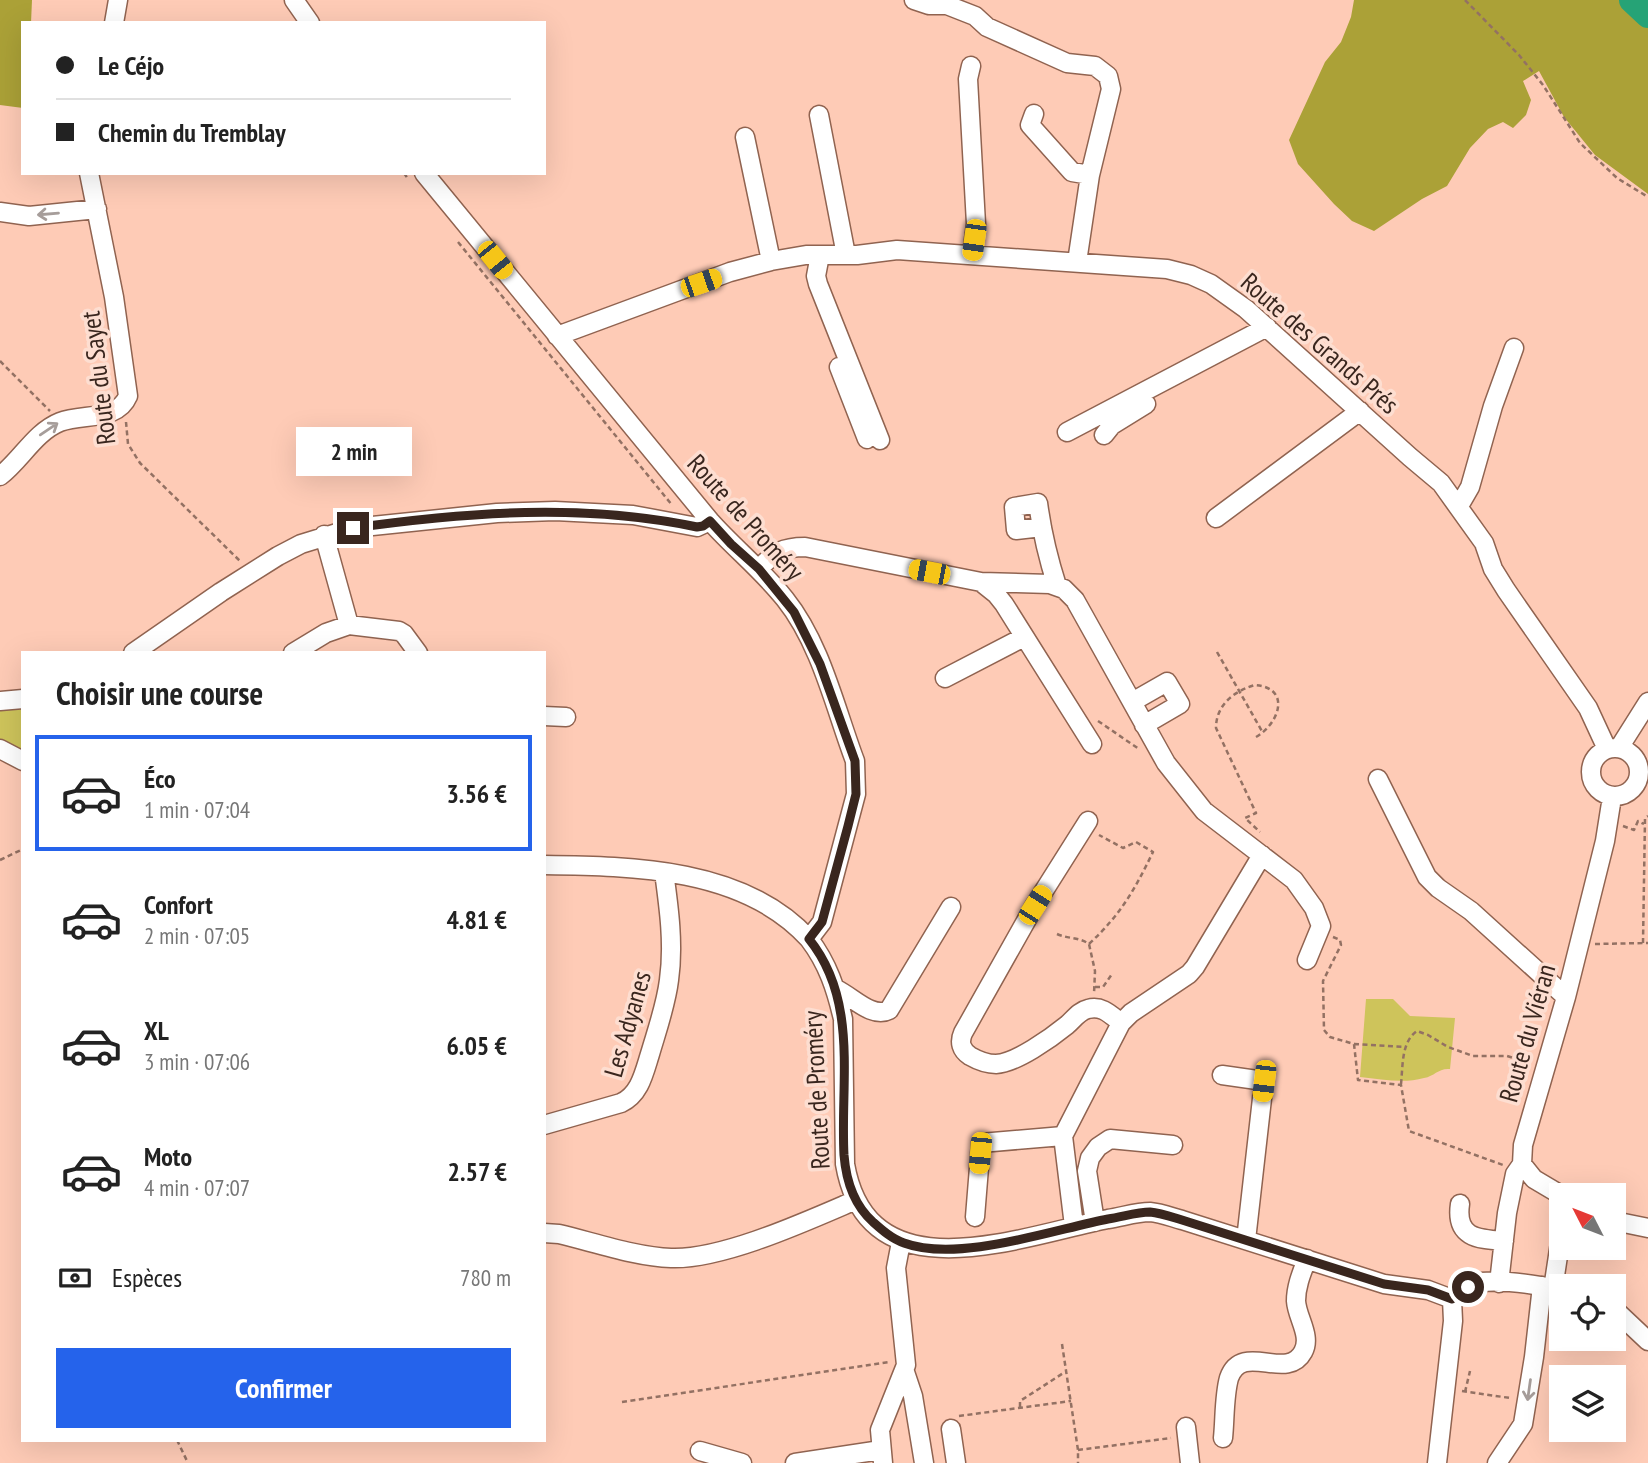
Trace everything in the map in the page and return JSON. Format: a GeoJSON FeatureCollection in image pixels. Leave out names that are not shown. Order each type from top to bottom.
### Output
{"type":"FeatureCollection","features":[{"type":"Feature","properties":{"kind":"street"},"geometry":{"type":"LineString","coordinates":[[114,21],[118,0]]}},
{"type":"Feature","properties":{"kind":"street"},"geometry":{"type":"LineString","coordinates":[[294,0],[309,21]]}},
{"type":"Feature","properties":{"kind":"street"},"geometry":{"type":"LineString","coordinates":[[914,0],[929,5],[948,3],[978,8],[987,27],[1068,63],[1095,66],[1108,76],[1111,89],[1090,175],[1077,262]]}},
{"type":"Feature","properties":{"kind":"street"},"geometry":{"type":"LineString","coordinates":[[971,66],[968,79],[976,225],[972,255]]}},
{"type":"Feature","properties":{"kind":"street"},"geometry":{"type":"LineString","coordinates":[[1034,114],[1030,125],[1072,172],[1090,175]]}},
{"type":"Feature","properties":{"kind":"street"},"geometry":{"type":"LineString","coordinates":[[819,116],[846,255]]}},
{"type":"Feature","properties":{"kind":"street"},"geometry":{"type":"LineString","coordinates":[[745,137],[771,261]]}},
{"type":"Feature","properties":{"kind":"street","name":"Route du Sayet"},"geometry":{"type":"LineString","coordinates":[[89,175],[114,297],[128,391],[124,404]]}},
{"type":"Feature","properties":{"kind":"street","name":"Route de Proméry"},"geometry":{"type":"LineString","coordinates":[[417,178],[458,228],[557,336],[710,521],[786,600],[802,626],[830,690],[855,761],[856,794],[822,922],[809,939],[824,961],[836,989],[843,1020],[845,1164],[856,1200],[868,1217],[881,1230],[901,1242],[929,1248],[989,1245],[1151,1212],[1384,1284],[1428,1290],[1452,1299]]}},
{"type":"Feature","properties":{"kind":"street"},"geometry":{"type":"LineString","coordinates":[[0,212],[29,216],[97,209]]}},
{"type":"Feature","properties":{"kind":"street","name":"Route des Grands Prés"},"geometry":{"type":"LineString","coordinates":[[557,336],[711,279],[771,261],[813,255],[897,250],[1167,269],[1191,275],[1227,294],[1441,483],[1484,543],[1493,569],[1506,590],[1588,708],[1613,749]]}},
{"type":"Feature","properties":{"kind":"street"},"geometry":{"type":"LineString","coordinates":[[813,255],[804,274],[873,439]]}},
{"type":"Feature","properties":{"kind":"street"},"geometry":{"type":"LineString","coordinates":[[1067,432],[1271,331]]}},
{"type":"Feature","properties":{"kind":"street"},"geometry":{"type":"LineString","coordinates":[[1104,435],[1112,425],[1139,408],[1271,331]]}},
{"type":"Feature","properties":{"kind":"street"},"geometry":{"type":"LineString","coordinates":[[1459,506],[1470,486],[1493,406],[1514,348]]}},
{"type":"Feature","properties":{"kind":"street"},"geometry":{"type":"LineString","coordinates":[[0,476],[35,440],[61,422],[108,413],[124,404]]}},
{"type":"Feature","properties":{"kind":"street"},"geometry":{"type":"LineString","coordinates":[[1216,519],[1360,411]]}},
{"type":"Feature","properties":{"kind":"street"},"geometry":{"type":"LineString","coordinates":[[136,651],[252,571],[301,544],[353,528],[497,513],[597,512],[697,527],[710,521]]}},
{"type":"Feature","properties":{"kind":"street"},"geometry":{"type":"LineString","coordinates":[[1042,527],[1044,548],[1057,586]]}},
{"type":"Feature","properties":{"kind":"street"},"geometry":{"type":"LineString","coordinates":[[324,535],[349,625]]}},
{"type":"Feature","properties":{"kind":"street"},"geometry":{"type":"LineString","coordinates":[[759,569],[770,556],[784,548],[805,547],[981,582],[1044,583],[1057,586],[1074,600],[1166,763],[1204,811],[1294,880],[1314,908],[1321,922],[1321,931],[1307,960]]}},
{"type":"Feature","properties":{"kind":"street"},"geometry":{"type":"LineString","coordinates":[[981,582],[996,594],[1092,744]]}},
{"type":"Feature","properties":{"kind":"street"},"geometry":{"type":"LineString","coordinates":[[296,651],[326,633],[349,625],[399,631],[417,651]]}},
{"type":"Feature","properties":{"kind":"street"},"geometry":{"type":"LineString","coordinates":[[945,678],[1024,637]]}},
{"type":"Feature","properties":{"kind":"street"},"geometry":{"type":"LineString","coordinates":[[1132,702],[1167,682],[1180,704],[1144,725]]}},
{"type":"Feature","properties":{"kind":"street"},"geometry":{"type":"LineString","coordinates":[[0,701],[21,699]]}},
{"type":"Feature","properties":{"kind":"street"},"geometry":{"type":"LineString","coordinates":[[1613,749],[1627,751],[1637,762],[1639,776],[1633,788],[1623,795],[1612,797],[1594,786],[1590,772],[1593,760],[1613,749],[1648,702]]}},
{"type":"Feature","properties":{"kind":"street"},"geometry":{"type":"LineString","coordinates":[[546,716],[566,717]]}},
{"type":"Feature","properties":{"kind":"street"},"geometry":{"type":"LineString","coordinates":[[0,749],[21,760]]}},
{"type":"Feature","properties":{"kind":"street"},"geometry":{"type":"LineString","coordinates":[[1378,779],[1432,882]]}},
{"type":"Feature","properties":{"kind":"street"},"geometry":{"type":"LineString","coordinates":[[1633,788],[1648,801]]}},
{"type":"Feature","properties":{"kind":"street","name":"Route du Viéran"},"geometry":{"type":"LineString","coordinates":[[1499,1283],[1514,1178],[1522,1164],[1523,1145],[1566,997],[1610,821],[1612,797]]}},
{"type":"Feature","properties":{"kind":"street"},"geometry":{"type":"LineString","coordinates":[[1086,824],[1035,905],[962,1032],[961,1046],[967,1054],[988,1063],[1004,1063],[1054,1035],[1079,1013],[1092,1008],[1103,1009],[1121,1023]]}},
{"type":"Feature","properties":{"kind":"street"},"geometry":{"type":"LineString","coordinates":[[1074,1226],[1063,1136],[1121,1023],[1195,967],[1256,851]]}},
{"type":"Feature","properties":{"kind":"street"},"geometry":{"type":"LineString","coordinates":[[546,865],[629,868],[706,881],[761,901],[787,918],[809,939]]}},
{"type":"Feature","properties":{"kind":"street"},"geometry":{"type":"LineString","coordinates":[[1408,870],[1422,880],[1432,882],[1471,911],[1566,997]]}},
{"type":"Feature","properties":{"kind":"street","name":"Les Adyanes"},"geometry":{"type":"LineString","coordinates":[[546,1124],[621,1103],[631,1098],[638,1089],[670,979],[670,922],[664,873]]}},
{"type":"Feature","properties":{"kind":"street"},"geometry":{"type":"LineString","coordinates":[[836,989],[874,1012],[884,1013],[889,1010],[951,907]]}},
{"type":"Feature","properties":{"kind":"street"},"geometry":{"type":"LineString","coordinates":[[1222,1075],[1264,1081],[1246,1240]]}},
{"type":"Feature","properties":{"kind":"street"},"geometry":{"type":"LineString","coordinates":[[975,1217],[981,1143],[1063,1136]]}},
{"type":"Feature","properties":{"kind":"street"},"geometry":{"type":"LineString","coordinates":[[1095,1222],[1087,1171],[1090,1158],[1098,1147],[1110,1139],[1173,1146]]}},
{"type":"Feature","properties":{"kind":"street"},"geometry":{"type":"LineString","coordinates":[[1522,1164],[1534,1179],[1549,1188]]}},
{"type":"Feature","properties":{"kind":"street"},"geometry":{"type":"LineString","coordinates":[[546,1233],[656,1256],[684,1258],[719,1251],[856,1200]]}},
{"type":"Feature","properties":{"kind":"street"},"geometry":{"type":"LineString","coordinates":[[1460,1204],[1459,1218],[1469,1235],[1477,1239],[1504,1241]]}},
{"type":"Feature","properties":{"kind":"street"},"geometry":{"type":"LineString","coordinates":[[1626,1223],[1648,1228]]}},
{"type":"Feature","properties":{"kind":"street"},"geometry":{"type":"LineString","coordinates":[[901,1242],[896,1268],[905,1366],[914,1396],[924,1463]]}},
{"type":"Feature","properties":{"kind":"street"},"geometry":{"type":"LineString","coordinates":[[1223,1438],[1229,1379],[1235,1367],[1249,1360],[1286,1365],[1301,1356],[1307,1344],[1296,1298],[1298,1281],[1307,1259]]}},
{"type":"Feature","properties":{"kind":"street"},"geometry":{"type":"LineString","coordinates":[[1437,1463],[1453,1321],[1452,1299],[1474,1284],[1499,1283],[1549,1288]]}},
{"type":"Feature","properties":{"kind":"street"},"geometry":{"type":"LineString","coordinates":[[1497,1463],[1525,1416],[1534,1357],[1549,1300]]}},
{"type":"Feature","properties":{"kind":"street"},"geometry":{"type":"LineString","coordinates":[[1626,1320],[1648,1341]]}},
{"type":"Feature","properties":{"kind":"street"},"geometry":{"type":"LineString","coordinates":[[795,1463],[882,1457],[880,1430],[905,1366]]}},
{"type":"Feature","properties":{"kind":"street"},"geometry":{"type":"LineString","coordinates":[[951,1429],[956,1463]]}},
{"type":"Feature","properties":{"kind":"street"},"geometry":{"type":"LineString","coordinates":[[1187,1431],[1190,1463]]}},
{"type":"Feature","properties":{"kind":"street"},"geometry":{"type":"LineString","coordinates":[[701,1451],[741,1463]]}},
{"type":"Feature","properties":{"kind":"path"},"geometry":{"type":"LineString","coordinates":[[1465,0],[1519,55],[1543,85],[1580,143],[1617,178],[1648,197]]}},
{"type":"Feature","properties":{"kind":"path"},"geometry":{"type":"LineString","coordinates":[[458,228],[668,499],[677,512],[675,522]]}},
{"type":"Feature","properties":{"kind":"path"},"geometry":{"type":"LineString","coordinates":[[0,361],[61,422]]}},
{"type":"Feature","properties":{"kind":"path","name":"Route du Sayet"},"geometry":{"type":"LineString","coordinates":[[124,404],[128,444],[132,452],[193,517],[252,571]]}},
{"type":"Feature","properties":{"kind":"path"},"geometry":{"type":"LineString","coordinates":[[1217,652],[1263,733]]}},
{"type":"Feature","properties":{"kind":"path"},"geometry":{"type":"LineString","coordinates":[[1256,737],[1263,733],[1276,716],[1278,704],[1276,694],[1265,686],[1255,685],[1223,704],[1216,729],[1256,813],[1245,818],[1261,831],[1256,851]]}},
{"type":"Feature","properties":{"kind":"path"},"geometry":{"type":"LineString","coordinates":[[1092,717],[1145,754]]}},
{"type":"Feature","properties":{"kind":"path"},"geometry":{"type":"LineString","coordinates":[[1643,943],[1645,824],[1648,816]]}},
{"type":"Feature","properties":{"kind":"path"},"geometry":{"type":"LineString","coordinates":[[1610,821],[1634,830],[1638,821],[1645,824]]}},
{"type":"Feature","properties":{"kind":"path"},"geometry":{"type":"LineString","coordinates":[[1086,824],[1123,848],[1136,842],[1153,852],[1135,890],[1113,922],[1089,944]]}},
{"type":"Feature","properties":{"kind":"path"},"geometry":{"type":"LineString","coordinates":[[0,860],[21,850]]}},
{"type":"Feature","properties":{"kind":"path"},"geometry":{"type":"LineString","coordinates":[[1321,931],[1340,940],[1341,945],[1323,981],[1325,1033],[1354,1044],[1405,1047]]}},
{"type":"Feature","properties":{"kind":"path"},"geometry":{"type":"LineString","coordinates":[[1057,934],[1066,938],[1077,938],[1089,944]]}},
{"type":"Feature","properties":{"kind":"path"},"geometry":{"type":"LineString","coordinates":[[1578,944],[1648,943]]}},
{"type":"Feature","properties":{"kind":"path"},"geometry":{"type":"LineString","coordinates":[[1089,944],[1095,971],[1092,1008]]}},
{"type":"Feature","properties":{"kind":"path"},"geometry":{"type":"LineString","coordinates":[[1095,987],[1103,987],[1112,974]]}},
{"type":"Feature","properties":{"kind":"path"},"geometry":{"type":"LineString","coordinates":[[1522,1164],[1496,1163],[1409,1131],[1401,1085],[1405,1047],[1417,1031],[1448,1048],[1473,1056],[1513,1057],[1544,1068]]}},
{"type":"Feature","properties":{"kind":"path"},"geometry":{"type":"LineString","coordinates":[[1354,1044],[1358,1080],[1401,1085]]}},
{"type":"Feature","properties":{"kind":"path"},"geometry":{"type":"LineString","coordinates":[[1062,1344],[1078,1463]]}},
{"type":"Feature","properties":{"kind":"path"},"geometry":{"type":"LineString","coordinates":[[622,1402],[905,1366]]}},
{"type":"Feature","properties":{"kind":"path"},"geometry":{"type":"LineString","coordinates":[[1020,1407],[1020,1401],[1066,1371]]}},
{"type":"Feature","properties":{"kind":"path"},"geometry":{"type":"LineString","coordinates":[[1465,1392],[1470,1371]]}},
{"type":"Feature","properties":{"kind":"path"},"geometry":{"type":"LineString","coordinates":[[1446,1383],[1465,1392],[1518,1399],[1525,1416]]}},
{"type":"Feature","properties":{"kind":"path"},"geometry":{"type":"LineString","coordinates":[[951,1429],[950,1417],[1071,1401]]}},
{"type":"Feature","properties":{"kind":"path"},"geometry":{"type":"LineString","coordinates":[[1078,1450],[1187,1431]]}},
{"type":"Feature","properties":{"kind":"path"},"geometry":{"type":"LineString","coordinates":[[178,1442],[188,1463]]}},
{"type":"Feature","properties":{"kind":"shaded area"},"geometry":{"type":"Polygon","coordinates":[[[0,0],[32,0],[31,21],[21,21],[21,108],[0,105],[0,0]]]}},
{"type":"Feature","properties":{"kind":"shaded area"},"geometry":{"type":"Polygon","coordinates":[[[1354,0],[1648,0],[1648,194],[1595,155],[1564,117],[1539,71],[1523,81],[1531,100],[1526,115],[1513,128],[1503,122],[1488,129],[1470,148],[1447,186],[1374,231],[1352,221],[1298,164],[1289,140],[1325,62],[1341,42],[1351,17],[1354,0]]]}},
{"type":"Feature","properties":{"kind":"shaded area"},"geometry":{"type":"Polygon","coordinates":[[[21,705],[21,753],[0,743],[0,707],[21,705]]]}},
{"type":"Feature","properties":{"kind":"shaded area"},"geometry":{"type":"Polygon","coordinates":[[[1366,999],[1393,999],[1410,1016],[1455,1018],[1450,1069],[1408,1081],[1360,1077],[1366,999]]]}},
{"type":"Feature","properties":{"kind":"waterway"},"geometry":{"type":"LineString","coordinates":[[1632,0],[1648,15]]}},
{"type":"Feature","properties":{"kind":"route"},"geometry":{"type":"LineString","coordinates":[[353,528],[497,513],[555,511],[633,515],[697,527],[710,521],[786,600],[814,650],[855,761],[856,794],[848,826],[822,922],[809,939],[834,982],[843,1020],[844,1147],[848,1181],[860,1207],[881,1230],[914,1246],[945,1248],[989,1245],[1151,1212],[1384,1284],[1428,1290],[1452,1299],[1468,1287]]}}]}
